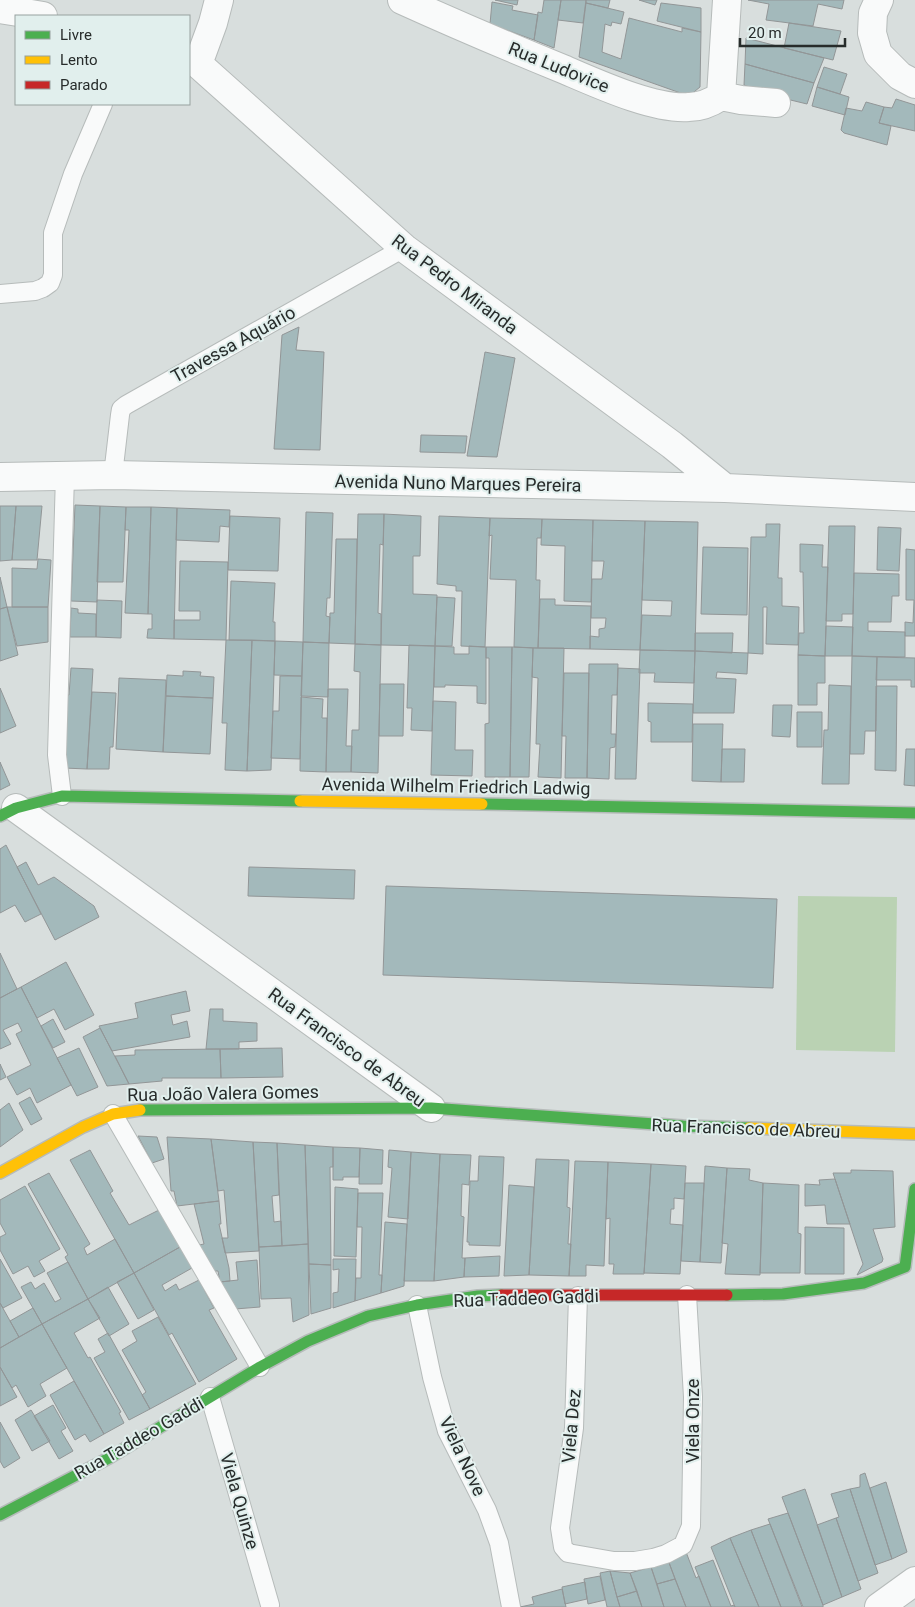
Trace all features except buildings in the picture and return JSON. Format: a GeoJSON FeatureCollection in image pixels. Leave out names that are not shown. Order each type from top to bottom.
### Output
{"type":"FeatureCollection","features":[{"type":"Feature","properties":{"kind":"street"},"geometry":{"type":"LineString","coordinates":[[193,62],[213,23],[219,0]]}},
{"type":"Feature","properties":{"kind":"street","name":"Rua Ludovice"},"geometry":{"type":"LineString","coordinates":[[402,0],[510,48],[633,97],[690,108],[721,96],[776,103]]}},
{"type":"Feature","properties":{"kind":"street"},"geometry":{"type":"LineString","coordinates":[[721,96],[727,0]]}},
{"type":"Feature","properties":{"kind":"street"},"geometry":{"type":"LineString","coordinates":[[879,0],[873,13],[872,33],[878,54],[900,76],[915,84]]}},
{"type":"Feature","properties":{"kind":"street"},"geometry":{"type":"LineString","coordinates":[[0,9],[37,15]]}},
{"type":"Feature","properties":{"kind":"street","name":"Rua Pedro Miranda"},"geometry":{"type":"LineString","coordinates":[[193,62],[404,248],[672,445],[725,488]]}},
{"type":"Feature","properties":{"kind":"street","name":"Avenida Nuno Marques Pereira"},"geometry":{"type":"LineString","coordinates":[[0,477],[113,475],[725,488],[915,497]]}},
{"type":"Feature","properties":{"kind":"street","name":"Avenida Wilhelm Friedrich Ladwig"},"geometry":{"type":"LineString","coordinates":[[8,812],[62,796],[915,812]]}},
{"type":"Feature","properties":{"kind":"street","name":"Rua Francisco de Abreu"},"geometry":{"type":"LineString","coordinates":[[8,812],[431,1108],[683,1126],[915,1134]]}},
{"type":"Feature","properties":{"kind":"street","name":"Rua João Valera Gomes"},"geometry":{"type":"LineString","coordinates":[[0,1173],[83,1127],[113,1114],[146,1109],[431,1108]]}},
{"type":"Feature","properties":{"kind":"street"},"geometry":{"type":"LineString","coordinates":[[910,1274],[915,1189]]}},
{"type":"Feature","properties":{"kind":"street","name":"Rua Taddeo Gaddi"},"geometry":{"type":"LineString","coordinates":[[0,1515],[108,1458],[260,1367],[308,1341],[368,1316],[417,1305],[478,1296],[538,1294],[578,1296],[783,1294],[864,1283],[910,1274]]}},
{"type":"Feature","properties":{"kind":"street"},"geometry":{"type":"LineString","coordinates":[[880,1607],[915,1581]]}},
{"type":"Feature","properties":{"kind":"lane"},"geometry":{"type":"LineString","coordinates":[[0,294],[35,290],[43,288],[50,283],[53,275],[53,233],[73,174],[103,105]]}},
{"type":"Feature","properties":{"kind":"lane","name":"Travessa Aquário"},"geometry":{"type":"LineString","coordinates":[[113,475],[121,409],[126,405],[404,248]]}},
{"type":"Feature","properties":{"kind":"lane"},"geometry":{"type":"LineString","coordinates":[[62,796],[57,755],[65,475]]}},
{"type":"Feature","properties":{"kind":"lane"},"geometry":{"type":"LineString","coordinates":[[113,1114],[260,1367]]}},
{"type":"Feature","properties":{"kind":"lane","name":"Viela Onze"},"geometry":{"type":"LineString","coordinates":[[568,1553],[614,1561],[635,1561],[660,1556],[683,1546],[691,1526],[694,1398],[687,1295]]}},
{"type":"Feature","properties":{"kind":"lane","name":"Viela Dez"},"geometry":{"type":"LineString","coordinates":[[568,1553],[563,1547],[560,1528],[574,1428],[578,1296]]}},
{"type":"Feature","properties":{"kind":"lane","name":"Viela Nove"},"geometry":{"type":"LineString","coordinates":[[417,1305],[432,1377],[447,1431],[476,1484],[493,1526],[499,1543],[511,1607]]}},
{"type":"Feature","properties":{"kind":"lane","name":"Viela Quinze"},"geometry":{"type":"LineString","coordinates":[[210,1397],[270,1605]]}},
{"type":"Feature","properties":{"kind":"green space"},"geometry":{"type":"Polygon","coordinates":[[[798,896],[897,897],[895,1052],[796,1050],[798,896]]]}},
{"type":"Feature","properties":{"kind":"traffic: fast"},"geometry":{"type":"LineString","coordinates":[[0,816],[16,808],[62,796],[300,801]]}},
{"type":"Feature","properties":{"kind":"traffic: fast"},"geometry":{"type":"LineString","coordinates":[[482,804],[915,813]]}},
{"type":"Feature","properties":{"kind":"traffic: fast"},"geometry":{"type":"LineString","coordinates":[[140,1110],[431,1108],[683,1126],[749,1128]]}},
{"type":"Feature","properties":{"kind":"traffic: fast"},"geometry":{"type":"LineString","coordinates":[[727,1295],[783,1294],[864,1283],[905,1267],[915,1189]]}},
{"type":"Feature","properties":{"kind":"traffic: fast"},"geometry":{"type":"LineString","coordinates":[[0,1515],[109,1458],[260,1367],[308,1341],[368,1316],[417,1305],[478,1296],[501,1295]]}},
{"type":"Feature","properties":{"kind":"traffic: slow"},"geometry":{"type":"LineString","coordinates":[[300,801],[482,804]]}},
{"type":"Feature","properties":{"kind":"traffic: slow"},"geometry":{"type":"LineString","coordinates":[[0,1173],[83,1127],[113,1114],[140,1110]]}},
{"type":"Feature","properties":{"kind":"traffic: slow"},"geometry":{"type":"LineString","coordinates":[[749,1128],[915,1134]]}},
{"type":"Feature","properties":{"kind":"traffic: jam"},"geometry":{"type":"LineString","coordinates":[[501,1295],[727,1295]]}}]}
